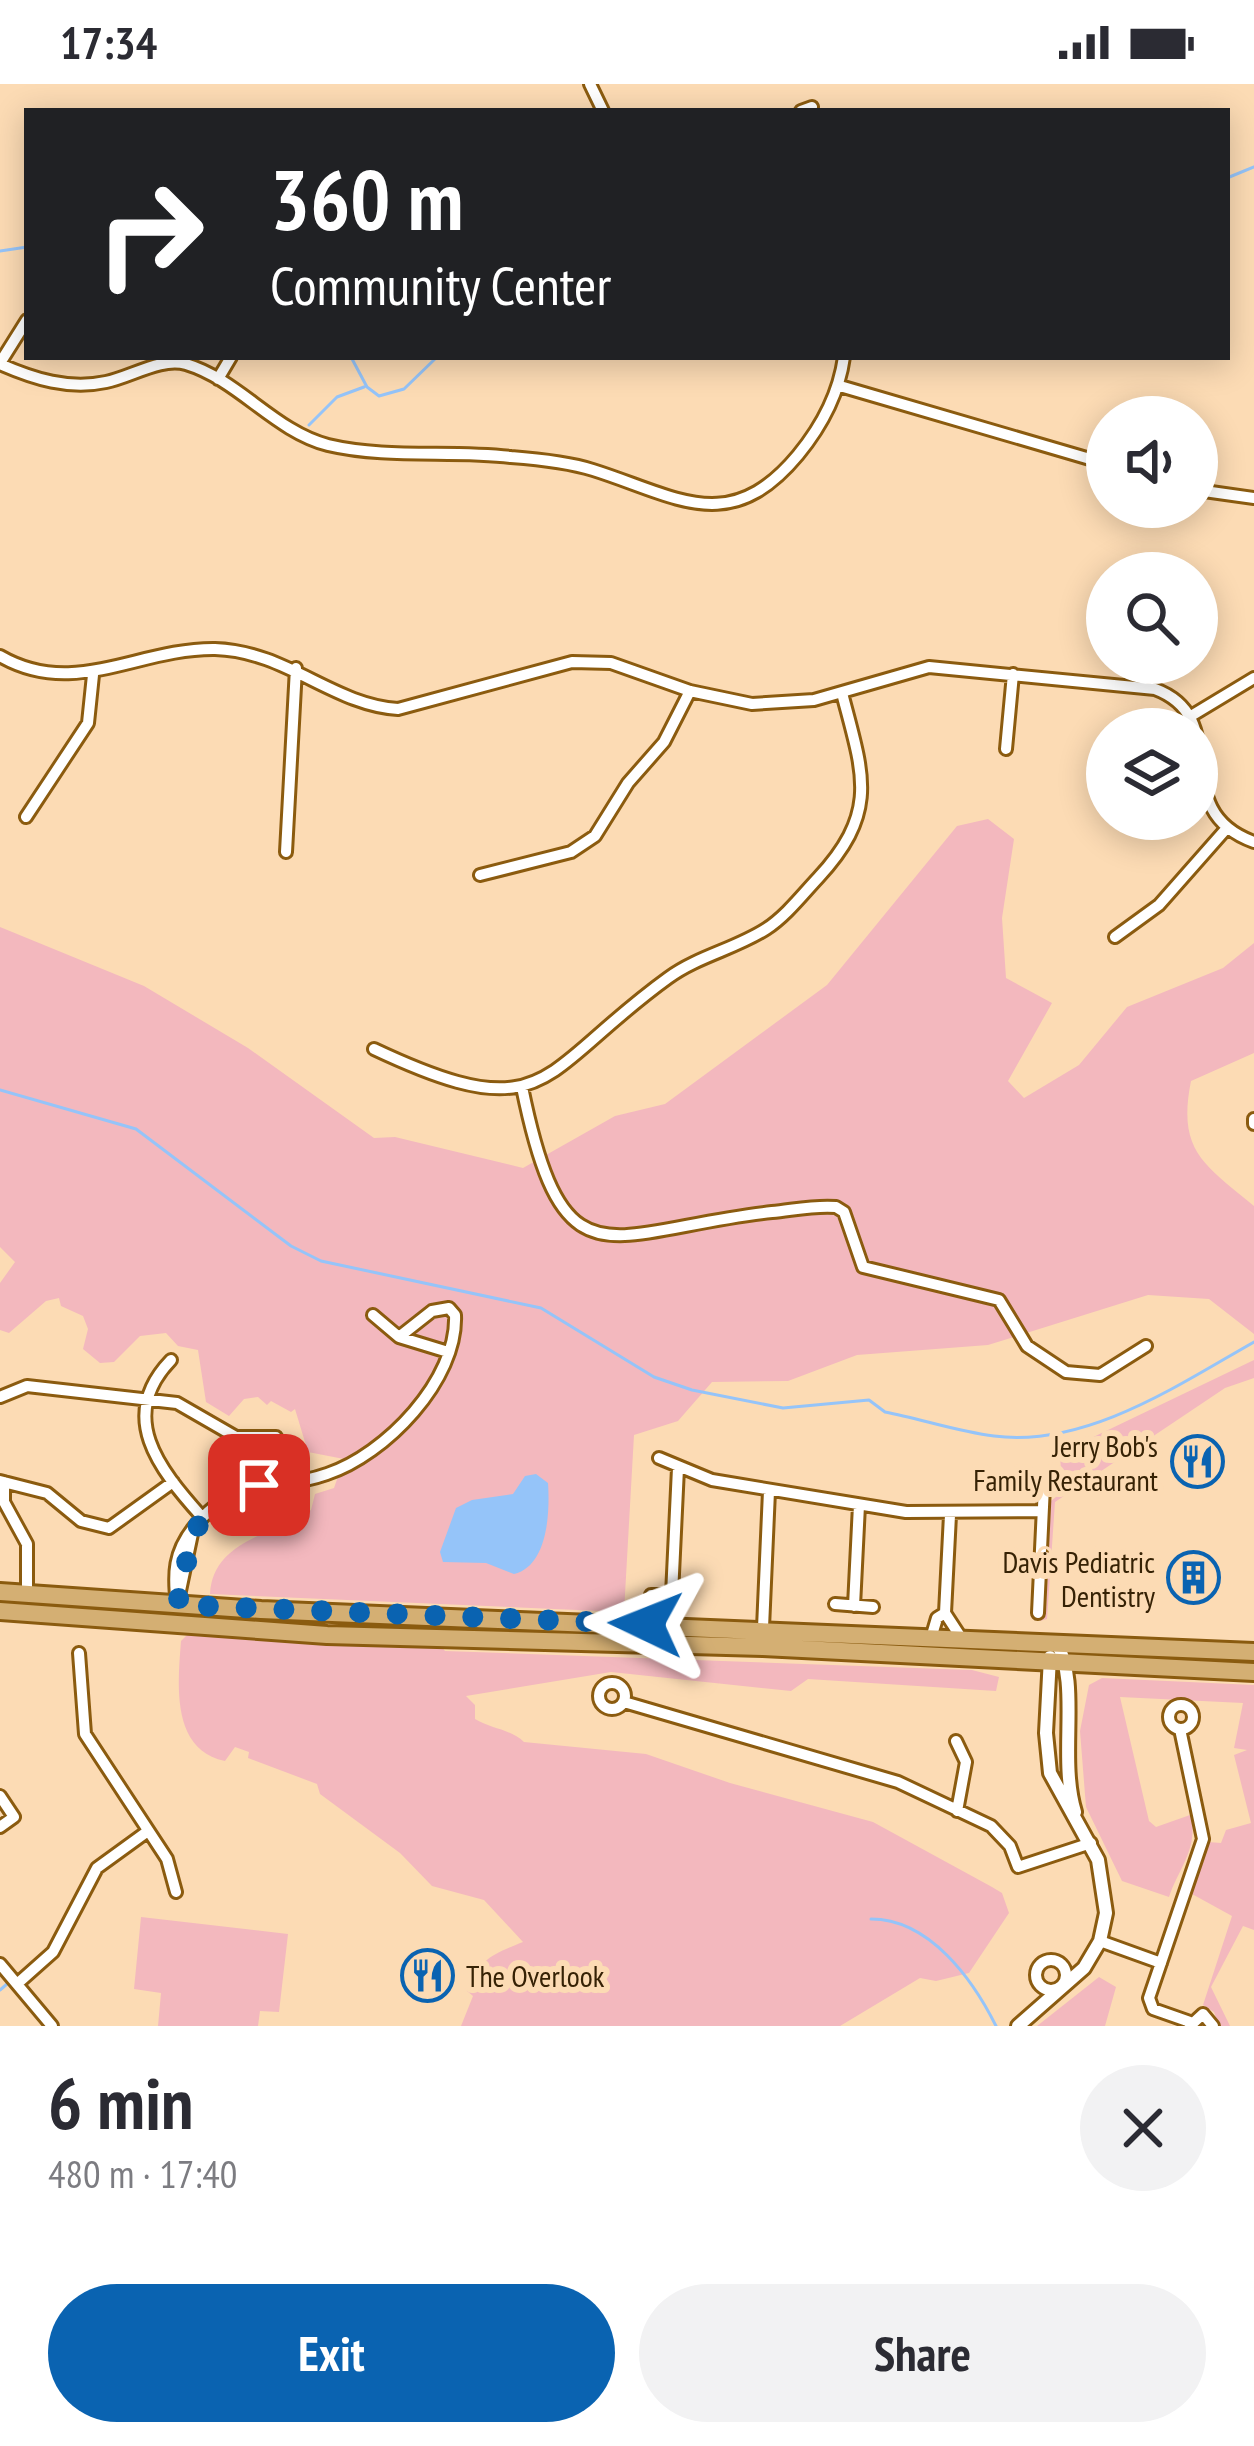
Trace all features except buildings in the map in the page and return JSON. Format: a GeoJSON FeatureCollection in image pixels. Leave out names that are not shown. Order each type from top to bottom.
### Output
{"type":"FeatureCollection","features":[{"type":"Feature","properties":{"kind":"main road"},"geometry":{"type":"LineString","coordinates":[[0,1592],[177,1605],[1254,1652]]}},
{"type":"Feature","properties":{"kind":"main road"},"geometry":{"type":"LineString","coordinates":[[0,1612],[327,1635],[1254,1672]]}},
{"type":"Feature","properties":{"kind":"main road"},"geometry":{"type":"LineString","coordinates":[[590,1642],[591,1622]]}},
{"type":"Feature","properties":{"kind":"street"},"geometry":{"type":"LineString","coordinates":[[24,325],[0,364],[34,379],[73,385],[181,362],[218,379],[281,424],[326,445],[510,457],[591,469],[655,496],[700,506],[740,501],[776,482],[806,445],[840,386],[844,360]]}},
{"type":"Feature","properties":{"kind":"street"},"geometry":{"type":"LineString","coordinates":[[218,379],[229,360]]}},
{"type":"Feature","properties":{"kind":"street"},"geometry":{"type":"LineString","coordinates":[[840,386],[1086,458]]}},
{"type":"Feature","properties":{"kind":"street"},"geometry":{"type":"LineString","coordinates":[[1218,493],[1254,498]]}},
{"type":"Feature","properties":{"kind":"street"},"geometry":{"type":"LineString","coordinates":[[0,656],[37,673],[92,675],[177,652],[251,652],[296,668],[370,705],[398,709],[572,662],[611,663],[690,691],[774,705],[842,693],[929,667],[1155,688],[1184,708]]}},
{"type":"Feature","properties":{"kind":"street"},"geometry":{"type":"LineString","coordinates":[[286,853],[296,668]]}},
{"type":"Feature","properties":{"kind":"street"},"geometry":{"type":"LineString","coordinates":[[1006,749],[1013,674]]}},
{"type":"Feature","properties":{"kind":"street"},"geometry":{"type":"LineString","coordinates":[[26,817],[88,723],[92,675]]}},
{"type":"Feature","properties":{"kind":"street"},"geometry":{"type":"LineString","coordinates":[[1205,708],[1254,678]]}},
{"type":"Feature","properties":{"kind":"street"},"geometry":{"type":"LineString","coordinates":[[480,874],[557,856],[595,836],[628,783],[664,742],[690,691]]}},
{"type":"Feature","properties":{"kind":"street"},"geometry":{"type":"LineString","coordinates":[[374,1049],[467,1086],[521,1087],[558,1072],[683,968],[765,929],[842,853],[864,795],[842,693]]}},
{"type":"Feature","properties":{"kind":"street"},"geometry":{"type":"LineString","coordinates":[[1218,817],[1226,829],[1254,842]]}},
{"type":"Feature","properties":{"kind":"street"},"geometry":{"type":"LineString","coordinates":[[1115,937],[1159,904],[1226,829]]}},
{"type":"Feature","properties":{"kind":"street"},"geometry":{"type":"LineString","coordinates":[[521,1087],[534,1147],[558,1204],[589,1231],[629,1238],[709,1219],[836,1208],[844,1212],[863,1267],[999,1300],[1027,1346],[1066,1372],[1100,1375],[1146,1346]]}},
{"type":"Feature","properties":{"kind":"street"},"geometry":{"type":"LineString","coordinates":[[177,1605],[175,1560],[202,1517],[224,1496],[328,1474],[364,1454],[417,1407],[448,1352],[456,1323],[449,1308],[436,1308],[399,1337]]}},
{"type":"Feature","properties":{"kind":"street"},"geometry":{"type":"LineString","coordinates":[[373,1315],[399,1337],[448,1352]]}},
{"type":"Feature","properties":{"kind":"street"},"geometry":{"type":"LineString","coordinates":[[171,1360],[144,1401],[144,1429],[173,1481],[202,1517]]}},
{"type":"Feature","properties":{"kind":"street"},"geometry":{"type":"LineString","coordinates":[[0,1396],[27,1387],[144,1401],[200,1412],[236,1437],[276,1437]]}},
{"type":"Feature","properties":{"kind":"street"},"geometry":{"type":"LineString","coordinates":[[659,1458],[678,1468],[769,1490],[859,1505],[950,1515],[1042,1511]]}},
{"type":"Feature","properties":{"kind":"street"},"geometry":{"type":"LineString","coordinates":[[672,1595],[678,1468]]}},
{"type":"Feature","properties":{"kind":"street"},"geometry":{"type":"LineString","coordinates":[[27,1594],[27,1544],[5,1519],[2,1482],[46,1493],[81,1521],[109,1528],[173,1481]]}},
{"type":"Feature","properties":{"kind":"street"},"geometry":{"type":"LineString","coordinates":[[1038,1613],[1044,1486]]}},
{"type":"Feature","properties":{"kind":"street"},"geometry":{"type":"LineString","coordinates":[[763,1628],[769,1490]]}},
{"type":"Feature","properties":{"kind":"street"},"geometry":{"type":"LineString","coordinates":[[854,1606],[859,1505]]}},
{"type":"Feature","properties":{"kind":"street"},"geometry":{"type":"LineString","coordinates":[[950,1515],[945,1613],[960,1636]]}},
{"type":"Feature","properties":{"kind":"street"},"geometry":{"type":"LineString","coordinates":[[652,1595],[688,1596]]}},
{"type":"Feature","properties":{"kind":"street"},"geometry":{"type":"LineString","coordinates":[[836,1604],[873,1607]]}},
{"type":"Feature","properties":{"kind":"street"},"geometry":{"type":"LineString","coordinates":[[932,1635],[937,1618],[945,1613]]}},
{"type":"Feature","properties":{"kind":"street"},"geometry":{"type":"LineString","coordinates":[[1018,2026],[1063,1987],[1100,1941],[1105,1890],[1091,1843],[1058,1792],[1048,1760],[1049,1661],[1056,1642]]}},
{"type":"Feature","properties":{"kind":"street"},"geometry":{"type":"LineString","coordinates":[[1056,1642],[1068,1662],[1065,1765],[1080,1824]]}},
{"type":"Feature","properties":{"kind":"street"},"geometry":{"type":"LineString","coordinates":[[79,1653],[85,1734],[167,1859],[176,1892]]}},
{"type":"Feature","properties":{"kind":"street"},"geometry":{"type":"LineString","coordinates":[[624,1702],[885,1778],[1002,1834],[1018,1867],[1091,1843]]}},
{"type":"Feature","properties":{"kind":"street"},"geometry":{"type":"LineString","coordinates":[[1180,1729],[1203,1839],[1151,2006],[1190,2024],[1203,2014],[1213,2026]]}},
{"type":"Feature","properties":{"kind":"street"},"geometry":{"type":"LineString","coordinates":[[956,1741],[966,1762],[957,1810]]}},
{"type":"Feature","properties":{"kind":"street"},"geometry":{"type":"LineString","coordinates":[[0,1796],[14,1816],[0,1827]]}},
{"type":"Feature","properties":{"kind":"street"},"geometry":{"type":"LineString","coordinates":[[16,1984],[53,1952],[97,1868],[148,1831]]}},
{"type":"Feature","properties":{"kind":"street"},"geometry":{"type":"LineString","coordinates":[[1100,1941],[1161,1963]]}},
{"type":"Feature","properties":{"kind":"street"},"geometry":{"type":"LineString","coordinates":[[0,1964],[52,2026]]}},
{"type":"Feature","properties":{"kind":"shaded area"},"geometry":{"type":"Polygon","coordinates":[[[988,819],[1014,839],[1002,918],[1006,978],[1052,1003],[1008,1081],[1024,1098],[1079,1065],[1127,1007],[1223,968],[1254,943],[1254,1053],[1191,1081],[1188,1124],[1198,1154],[1254,1206],[1254,1334],[1209,1299],[1148,1295],[988,1345],[857,1355],[788,1381],[712,1382],[678,1421],[634,1435],[624,1612],[210,1594],[214,1576],[233,1550],[311,1510],[315,1494],[334,1488],[344,1459],[308,1452],[295,1409],[291,1412],[271,1401],[267,1405],[258,1397],[244,1399],[229,1416],[206,1402],[198,1350],[178,1346],[166,1333],[140,1336],[114,1362],[100,1363],[83,1349],[88,1329],[83,1316],[61,1306],[59,1298],[46,1301],[9,1333],[0,1330],[0,1283],[15,1262],[0,1247],[0,927],[144,986],[248,1048],[374,1138],[395,1137],[523,1168],[615,1116],[665,1104],[827,985],[957,826],[988,819]]]}},
{"type":"Feature","properties":{"kind":"shaded area"},"geometry":{"type":"Polygon","coordinates":[[[1254,1360],[1254,1378],[1225,1388],[1055,1502],[1047,1619],[1040,1621],[1046,1612],[1051,1501],[1062,1492],[1060,1453],[1254,1360]]]}},
{"type":"Feature","properties":{"kind":"shaded area"},"geometry":{"type":"Polygon","coordinates":[[[189,1633],[441,1646],[445,1651],[972,1670],[999,1677],[996,1691],[808,1679],[791,1691],[611,1672],[466,1696],[475,1705],[475,1719],[524,1742],[646,1754],[730,1783],[873,1822],[1002,1893],[1009,1913],[969,1973],[936,1981],[920,1978],[840,2026],[461,2026],[473,1996],[467,1991],[477,1971],[496,1954],[523,1942],[484,1900],[432,1886],[400,1853],[320,1794],[317,1784],[248,1758],[249,1752],[235,1747],[225,1761],[194,1743],[179,1694],[181,1641],[189,1633]]]}},
{"type":"Feature","properties":{"kind":"shaded area"},"geometry":{"type":"Polygon","coordinates":[[[1102,1678],[1254,1685],[1254,1930],[1243,1926],[1211,1987],[1230,2026],[1219,2026],[1214,2012],[1203,2005],[1232,1916],[1192,1894],[1208,1842],[1221,1843],[1226,1830],[1251,1823],[1234,1755],[1247,1750],[1234,1748],[1243,1703],[1120,1697],[1149,1821],[1156,1827],[1190,1815],[1192,1820],[1189,1851],[1169,1897],[1122,1881],[1086,1807],[1080,1731],[1089,1685],[1102,1678]]]}},
{"type":"Feature","properties":{"kind":"shaded area"},"geometry":{"type":"Polygon","coordinates":[[[141,1917],[288,1934],[279,2012],[260,2011],[258,2026],[158,2026],[161,1993],[134,1989],[141,1917]]]}},
{"type":"Feature","properties":{"kind":"shaded area"},"geometry":{"type":"Polygon","coordinates":[[[1099,1977],[1116,1987],[1105,2026],[1037,2026],[1099,1977]]]}},
{"type":"Feature","properties":{"kind":"water"},"geometry":{"type":"Polygon","coordinates":[[[536,1474],[548,1483],[547,1522],[540,1549],[525,1569],[514,1574],[486,1563],[443,1562],[440,1552],[456,1508],[472,1500],[513,1494],[525,1476],[536,1474]]]}},
{"type":"Feature","properties":{"kind":"waterway"},"geometry":{"type":"LineString","coordinates":[[1230,177],[1254,167]]}},
{"type":"Feature","properties":{"kind":"waterway"},"geometry":{"type":"LineString","coordinates":[[0,251],[24,247]]}},
{"type":"Feature","properties":{"kind":"waterway"},"geometry":{"type":"LineString","coordinates":[[353,360],[367,387],[379,396],[404,389],[434,360]]}},
{"type":"Feature","properties":{"kind":"waterway"},"geometry":{"type":"LineString","coordinates":[[309,425],[337,397],[364,387]]}},
{"type":"Feature","properties":{"kind":"waterway"},"geometry":{"type":"LineString","coordinates":[[0,1090],[136,1129],[291,1246],[321,1261],[541,1308],[654,1377],[692,1390],[783,1408],[869,1400],[885,1412],[994,1436],[1028,1437],[1063,1432],[1130,1410],[1254,1342]]}},
{"type":"Feature","properties":{"kind":"waterway"},"geometry":{"type":"LineString","coordinates":[[871,1919],[912,1929],[947,1955],[996,2026]]}},
{"type":"Feature","properties":{"kind":"waterway"},"geometry":{"type":"LineString","coordinates":[[0,1990],[7,1984]]}},
{"type":"Feature","properties":{"kind":"place","name":"Jerry Bob's Family Restaurant"},"geometry":{"type":"Point","coordinates":[1197,1462]}},
{"type":"Feature","properties":{"kind":"place","name":"Davis Pediatric Dentistry"},"geometry":{"type":"Point","coordinates":[1194,1578]}},
{"type":"Feature","properties":{"kind":"place","name":"The Overlook"},"geometry":{"type":"Point","coordinates":[427,1975]}},
{"type":"Feature","properties":{"kind":"route"},"geometry":{"type":"LineString","coordinates":[[259,1485],[224,1496],[193,1529],[177,1605],[646,1624]]}}]}
